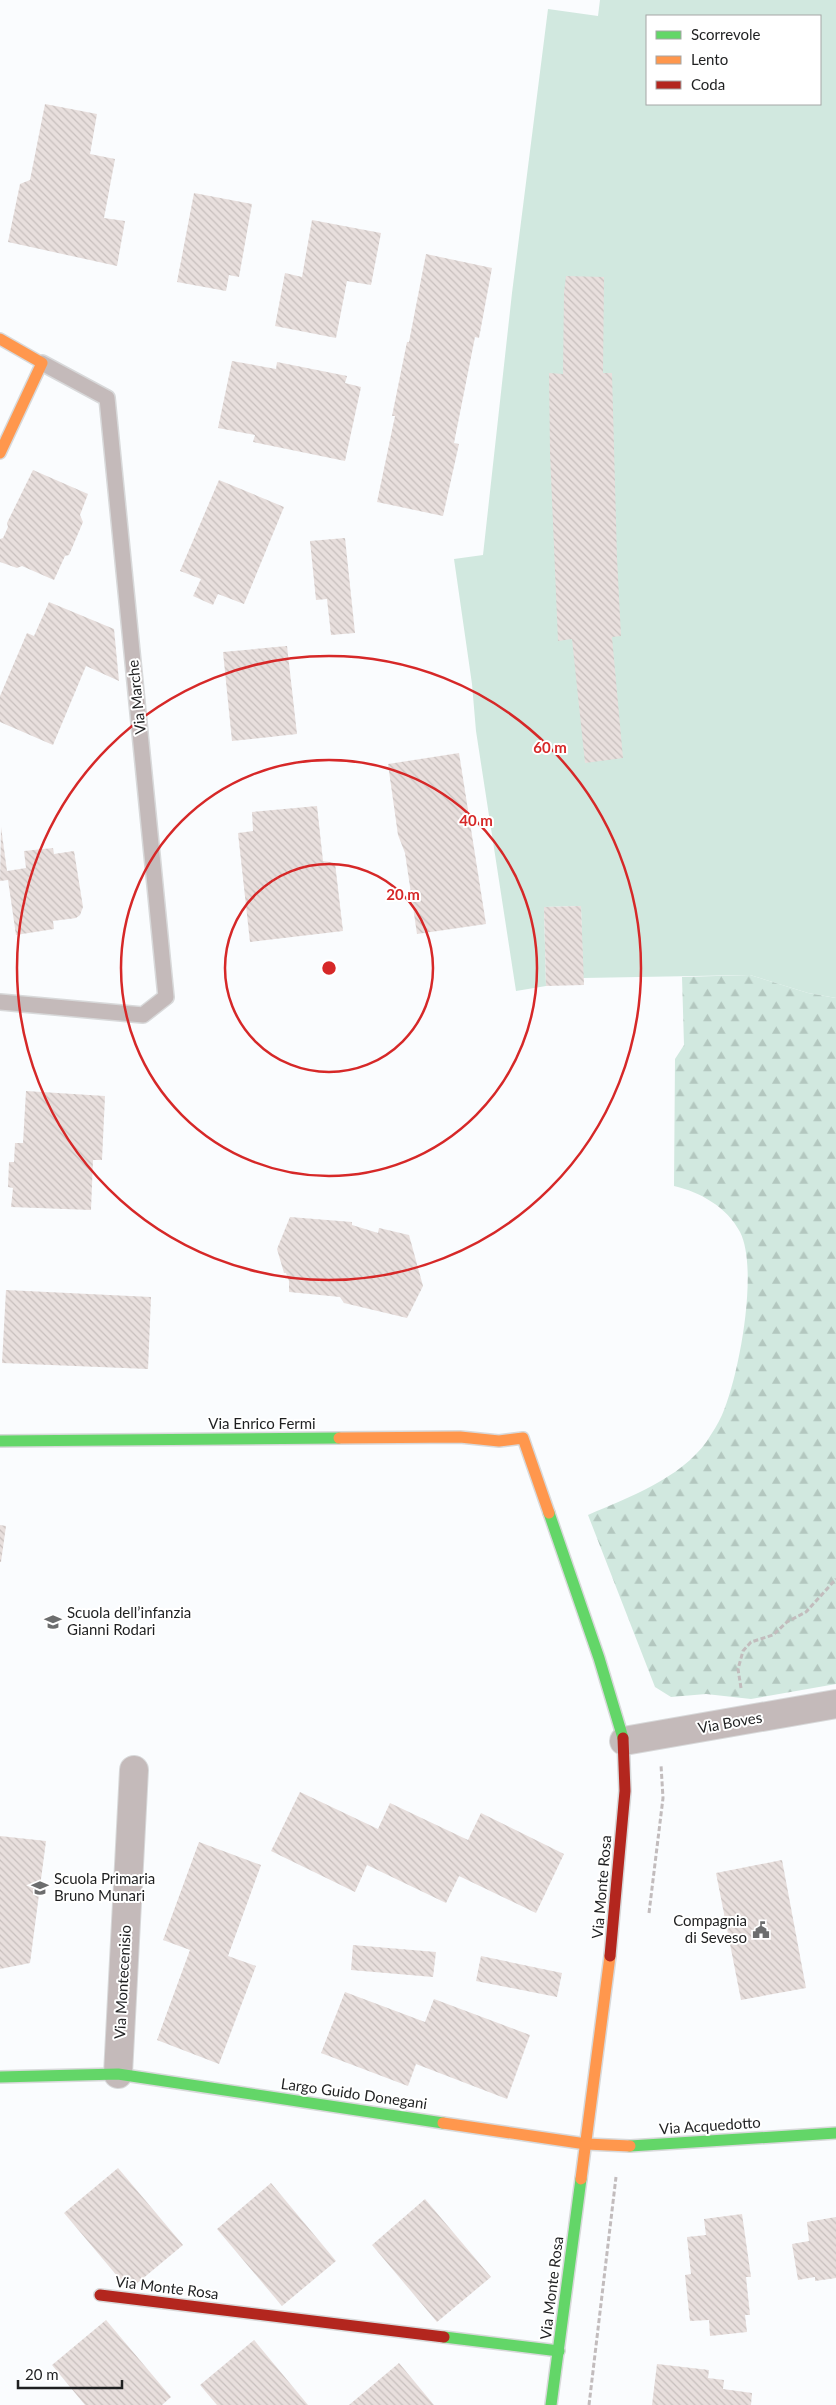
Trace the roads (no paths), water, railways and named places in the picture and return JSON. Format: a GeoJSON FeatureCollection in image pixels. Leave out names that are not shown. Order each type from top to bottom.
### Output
{"type":"FeatureCollection","features":[{"type":"Feature","properties":{"kind":"street"},"geometry":{"type":"LineString","coordinates":[[0,339],[42,363],[0,453]]}},
{"type":"Feature","properties":{"kind":"street","name":"Via Enrico Fermi"},"geometry":{"type":"LineString","coordinates":[[0,1441],[460,1437],[498,1441],[523,1438]]}},
{"type":"Feature","properties":{"kind":"street","name":"Via Monte Rosa"},"geometry":{"type":"LineString","coordinates":[[523,1438],[599,1658],[624,1741],[625,1792],[612,1949],[551,2405]]}},
{"type":"Feature","properties":{"kind":"street","name":"Via Boves"},"geometry":{"type":"LineString","coordinates":[[624,1741],[836,1704]]}},
{"type":"Feature","properties":{"kind":"street","name":"Via Montecenisio"},"geometry":{"type":"LineString","coordinates":[[118,2074],[134,1770]]}},
{"type":"Feature","properties":{"kind":"street","name":"Largo Guido Donegani"},"geometry":{"type":"LineString","coordinates":[[0,2077],[118,2074],[586,2144]]}},
{"type":"Feature","properties":{"kind":"street","name":"Via Acquedotto"},"geometry":{"type":"LineString","coordinates":[[586,2144],[620,2147],[836,2133]]}},
{"type":"Feature","properties":{"kind":"street","name":"Via Monte Rosa"},"geometry":{"type":"LineString","coordinates":[[100,2295],[559,2351]]}},
{"type":"Feature","properties":{"kind":"lane","name":"Via Marche"},"geometry":{"type":"LineString","coordinates":[[0,1002],[143,1015],[166,997],[108,398],[42,363]]}},
{"type":"Feature","properties":{"kind":"place","name":"Scuola dell’infanzia Gianni Rodari"},"geometry":{"type":"Point","coordinates":[53,1622]}},
{"type":"Feature","properties":{"kind":"place","name":"Scuola Primaria Bruno Munari"},"geometry":{"type":"Point","coordinates":[40,1888]}},
{"type":"Feature","properties":{"kind":"place","name":"Compagnia di Seveso"},"geometry":{"type":"Point","coordinates":[761,1930]}}]}
